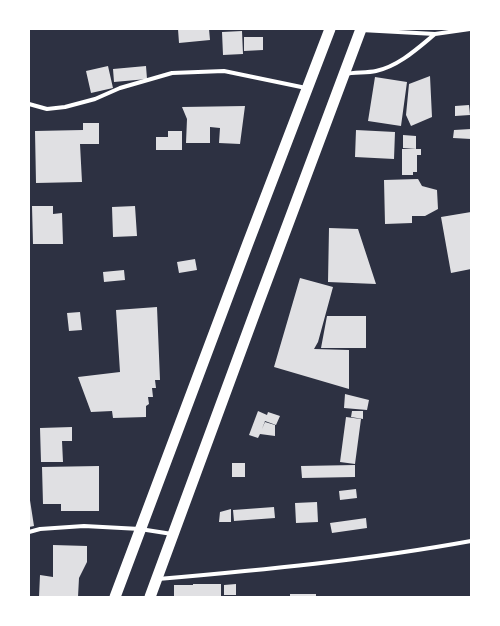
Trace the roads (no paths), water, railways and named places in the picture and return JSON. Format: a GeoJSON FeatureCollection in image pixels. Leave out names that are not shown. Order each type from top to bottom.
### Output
{"type":"FeatureCollection","features":[{"type":"Feature","properties":{"kind":"highway"},"geometry":{"type":"LineString","coordinates":[[150,597],[361,29]]}},
{"type":"Feature","properties":{"kind":"highway"},"geometry":{"type":"LineString","coordinates":[[115,597],[307,88],[327,30]]}},
{"type":"Feature","properties":{"kind":"street"},"geometry":{"type":"LineString","coordinates":[[361,29],[435,34],[470,29]]}},
{"type":"Feature","properties":{"kind":"street"},"geometry":{"type":"LineString","coordinates":[[345,74],[376,71],[390,66],[410,54],[435,34]]}},
{"type":"Feature","properties":{"kind":"street"},"geometry":{"type":"LineString","coordinates":[[29,104],[47,109],[66,107],[95,99],[120,88],[172,73],[224,71],[307,88]]}},
{"type":"Feature","properties":{"kind":"street"},"geometry":{"type":"LineString","coordinates":[[29,532],[40,529],[84,526],[140,529],[173,534]]}},
{"type":"Feature","properties":{"kind":"street"},"geometry":{"type":"LineString","coordinates":[[157,579],[310,565],[390,555],[471,540]]}}]}
